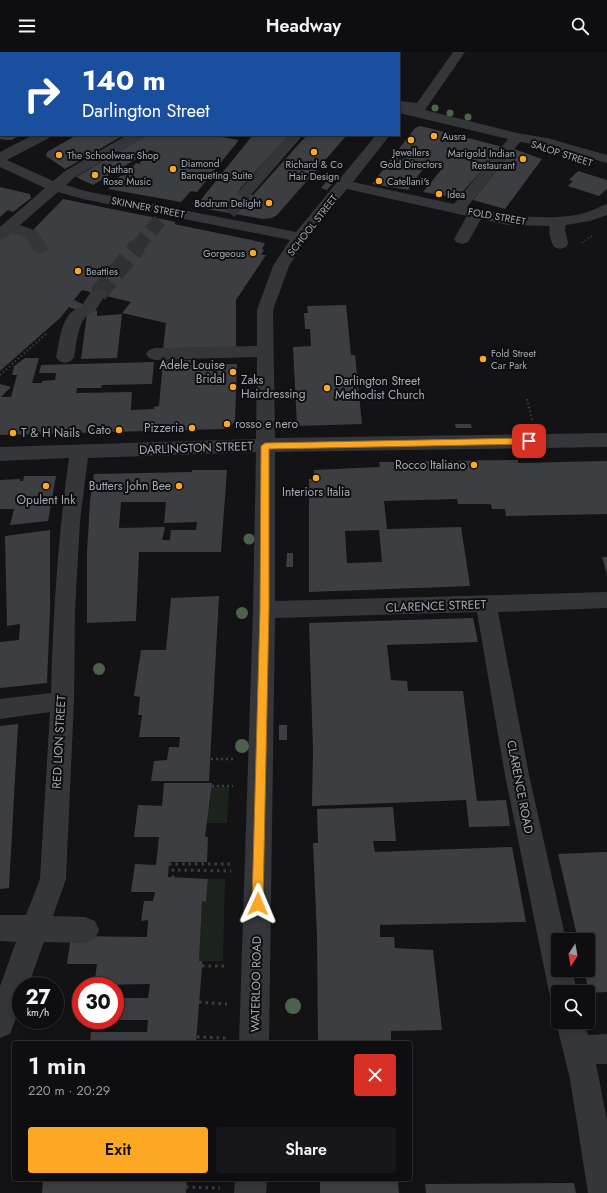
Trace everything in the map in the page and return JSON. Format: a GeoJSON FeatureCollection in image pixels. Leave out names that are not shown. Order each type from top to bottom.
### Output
{"type":"FeatureCollection","features":[{"type":"Feature","properties":{"kind":"street"},"geometry":{"type":"LineString","coordinates":[[400,109],[420,108],[459,52]]}},
{"type":"Feature","properties":{"kind":"street","name":"SALOP STREET"},"geometry":{"type":"LineString","coordinates":[[400,109],[457,121],[517,137],[547,142],[607,159]]}},
{"type":"Feature","properties":{"kind":"street"},"geometry":{"type":"LineString","coordinates":[[2,157],[42,136]]}},
{"type":"Feature","properties":{"kind":"street"},"geometry":{"type":"LineString","coordinates":[[5,231],[70,174],[134,136]]}},
{"type":"Feature","properties":{"kind":"street"},"geometry":{"type":"LineString","coordinates":[[245,193],[295,136]]}},
{"type":"Feature","properties":{"kind":"street","name":"SCHOOL STREET"},"geometry":{"type":"LineString","coordinates":[[265,446],[266,304],[281,266],[300,237],[382,136]]}},
{"type":"Feature","properties":{"kind":"street","name":"SALOP STREET"},"geometry":{"type":"LineString","coordinates":[[517,137],[545,148],[607,168]]}},
{"type":"Feature","properties":{"kind":"street","name":"FOLD STREET"},"geometry":{"type":"LineString","coordinates":[[458,208],[517,137]]}},
{"type":"Feature","properties":{"kind":"street","name":"SKINNER STREET"},"geometry":{"type":"LineString","coordinates":[[2,157],[55,187],[83,195],[164,215],[221,222],[300,237]]}},
{"type":"Feature","properties":{"kind":"street","name":"FOLD STREET"},"geometry":{"type":"LineString","coordinates":[[344,184],[508,220],[531,222],[560,221],[605,212]]}},
{"type":"Feature","properties":{"kind":"street"},"geometry":{"type":"LineString","coordinates":[[462,239],[477,212]]}},
{"type":"Feature","properties":{"kind":"street"},"geometry":{"type":"LineString","coordinates":[[560,221],[557,230],[560,244]]}},
{"type":"Feature","properties":{"kind":"street"},"geometry":{"type":"LineString","coordinates":[[5,231],[32,234],[40,248]]}},
{"type":"Feature","properties":{"kind":"street"},"geometry":{"type":"LineString","coordinates":[[65,357],[73,321],[91,303]]}},
{"type":"Feature","properties":{"kind":"street"},"geometry":{"type":"LineString","coordinates":[[155,354],[265,351]]}},
{"type":"Feature","properties":{"kind":"street","name":"DARLINGTON STREET"},"geometry":{"type":"LineString","coordinates":[[0,454],[265,446],[607,440]]}},
{"type":"Feature","properties":{"kind":"street","name":"WATERLOO ROAD"},"geometry":{"type":"LineString","coordinates":[[254,1041],[264,610],[265,446]]}},
{"type":"Feature","properties":{"kind":"street","name":"RED LION STREET"},"geometry":{"type":"LineString","coordinates":[[0,1024],[53,879],[62,701],[64,610],[70,521],[80,452]]}},
{"type":"Feature","properties":{"kind":"street","name":"CLARENCE STREET"},"geometry":{"type":"LineString","coordinates":[[264,610],[607,600]]}},
{"type":"Feature","properties":{"kind":"street","name":"CLARENCE ROAD"},"geometry":{"type":"LineString","coordinates":[[486,604],[517,775],[551,936]]}},
{"type":"Feature","properties":{"kind":"street"},"geometry":{"type":"LineString","coordinates":[[0,709],[62,701]]}},
{"type":"Feature","properties":{"kind":"street"},"geometry":{"type":"LineString","coordinates":[[0,928],[86,930]]}},
{"type":"Feature","properties":{"kind":"street"},"geometry":{"type":"LineString","coordinates":[[576,1029],[593,1049],[604,1193]]}},
{"type":"Feature","properties":{"kind":"street"},"geometry":{"type":"LineString","coordinates":[[250,1193],[251,1181]]}},
{"type":"Feature","properties":{"kind":"path"},"geometry":{"type":"LineString","coordinates":[[211,759],[230,759]]}},
{"type":"Feature","properties":{"kind":"path"},"geometry":{"type":"LineString","coordinates":[[212,786],[235,786]]}},
{"type":"Feature","properties":{"kind":"path"},"geometry":{"type":"LineString","coordinates":[[169,864],[232,864]]}},
{"type":"Feature","properties":{"kind":"path"},"geometry":{"type":"LineString","coordinates":[[173,878],[173,870],[232,871]]}},
{"type":"Feature","properties":{"kind":"path"},"geometry":{"type":"LineString","coordinates":[[202,966],[228,966]]}},
{"type":"Feature","properties":{"kind":"path"},"geometry":{"type":"LineString","coordinates":[[199,1002],[227,1004]]}},
{"type":"Feature","properties":{"kind":"path"},"geometry":{"type":"LineString","coordinates":[[197,1036],[226,1038]]}},
{"type":"Feature","properties":{"kind":"path"},"geometry":{"type":"LineString","coordinates":[[186,1187],[220,1188]]}},
{"type":"Feature","properties":{"kind":"shaded area"},"geometry":{"type":"Polygon","coordinates":[[[211,787],[229,787],[227,823],[207,823],[211,787]]]}},
{"type":"Feature","properties":{"kind":"shaded area"},"geometry":{"type":"Polygon","coordinates":[[[208,879],[225,879],[223,961],[199,961],[202,901],[206,901],[208,879]]]}},
{"type":"Feature","properties":{"kind":"building"},"geometry":{"type":"Polygon","coordinates":[[[420,126],[503,147],[457,198],[423,192],[441,170],[425,166],[408,190],[372,184],[415,128],[420,126]]]}},
{"type":"Feature","properties":{"kind":"building"},"geometry":{"type":"Polygon","coordinates":[[[0,136],[18,136],[12,140],[0,139],[0,136]]]}},
{"type":"Feature","properties":{"kind":"building"},"geometry":{"type":"Polygon","coordinates":[[[75,136],[122,136],[65,169],[46,156],[47,152],[75,136]]]}},
{"type":"Feature","properties":{"kind":"building","name":"Diamond Banqueting Suite"},"geometry":{"type":"Polygon","coordinates":[[[145,136],[217,136],[239,140],[197,192],[191,191],[181,202],[108,189],[120,176],[126,175],[136,163],[139,164],[143,159],[149,158],[155,152],[151,150],[93,185],[76,177],[145,136]]]}},
{"type":"Feature","properties":{"kind":"building"},"geometry":{"type":"Polygon","coordinates":[[[252,136],[288,136],[237,192],[253,195],[306,136],[346,136],[277,215],[272,218],[263,219],[195,207],[252,136]]]}},
{"type":"Feature","properties":{"kind":"building"},"geometry":{"type":"Polygon","coordinates":[[[514,149],[542,159],[505,209],[473,200],[514,149]]]}},
{"type":"Feature","properties":{"kind":"building"},"geometry":{"type":"Polygon","coordinates":[[[578,171],[607,180],[607,189],[599,196],[568,186],[573,181],[569,180],[578,171]]]}},
{"type":"Feature","properties":{"kind":"building"},"geometry":{"type":"Polygon","coordinates":[[[326,182],[332,184],[327,190],[321,188],[326,182]]]}},
{"type":"Feature","properties":{"kind":"building"},"geometry":{"type":"Polygon","coordinates":[[[0,187],[30,194],[31,198],[13,212],[8,210],[0,217],[0,187]]]}},
{"type":"Feature","properties":{"kind":"building","name":"Beatties"},"geometry":{"type":"Polygon","coordinates":[[[63,199],[176,222],[174,224],[265,243],[262,249],[264,250],[261,255],[266,255],[236,300],[236,349],[163,351],[166,323],[122,313],[131,302],[82,290],[74,300],[97,311],[97,316],[122,314],[117,358],[81,359],[87,314],[69,307],[60,318],[0,371],[0,237],[9,230],[30,237],[44,247],[34,229],[63,199]]]}},
{"type":"Feature","properties":{"kind":"building","name":"Darlington Street Methodist Church"},"geometry":{"type":"Polygon","coordinates":[[[346,305],[351,355],[355,355],[362,424],[297,426],[293,347],[311,346],[310,329],[305,329],[304,313],[308,313],[307,306],[346,305]]]}},
{"type":"Feature","properties":{"kind":"building"},"geometry":{"type":"Polygon","coordinates":[[[25,358],[39,358],[32,383],[42,383],[42,381],[55,380],[56,373],[39,373],[41,365],[154,362],[152,384],[102,385],[101,388],[77,388],[76,393],[132,392],[131,410],[154,409],[154,407],[159,406],[163,361],[191,360],[190,365],[237,364],[235,422],[224,429],[0,435],[0,384],[11,387],[1,397],[11,397],[17,375],[12,375],[13,367],[25,358]]]}},
{"type":"Feature","properties":{"kind":"building"},"geometry":{"type":"Polygon","coordinates":[[[455,424],[471,424],[472,428],[456,428],[455,424]]]}},
{"type":"Feature","properties":{"kind":"building"},"geometry":{"type":"Polygon","coordinates":[[[518,460],[518,463],[607,461],[607,514],[506,516],[505,509],[492,509],[491,504],[458,504],[457,499],[384,501],[387,529],[461,527],[470,586],[309,592],[309,479],[314,479],[314,470],[380,467],[379,462],[518,460]],[[379,530],[345,531],[347,563],[382,562],[379,530]]]}},
{"type":"Feature","properties":{"kind":"building"},"geometry":{"type":"Polygon","coordinates":[[[192,470],[227,470],[221,552],[139,552],[136,621],[87,623],[87,553],[90,501],[94,474],[192,472],[192,470]],[[121,502],[119,528],[165,527],[162,540],[170,540],[171,530],[196,530],[197,522],[164,523],[166,502],[121,502]]]}},
{"type":"Feature","properties":{"kind":"building"},"geometry":{"type":"Polygon","coordinates":[[[24,476],[56,476],[48,521],[10,525],[14,509],[0,509],[0,480],[20,479],[20,481],[23,481],[24,476]]]}},
{"type":"Feature","properties":{"kind":"building"},"geometry":{"type":"Polygon","coordinates":[[[50,530],[50,611],[47,683],[0,688],[0,642],[19,640],[20,624],[7,626],[5,536],[50,530]]]}},
{"type":"Feature","properties":{"kind":"building"},"geometry":{"type":"Polygon","coordinates":[[[287,553],[293,553],[293,567],[286,567],[287,553]]]}},
{"type":"Feature","properties":{"kind":"building"},"geometry":{"type":"Polygon","coordinates":[[[602,557],[607,557],[607,575],[602,557]]]}},
{"type":"Feature","properties":{"kind":"building"},"geometry":{"type":"Polygon","coordinates":[[[219,596],[209,781],[151,781],[154,761],[167,760],[169,747],[179,747],[180,737],[139,737],[142,715],[138,715],[140,697],[134,696],[141,650],[166,650],[171,598],[219,596]]]}},
{"type":"Feature","properties":{"kind":"building"},"geometry":{"type":"Polygon","coordinates":[[[473,618],[478,642],[387,645],[391,680],[407,681],[408,691],[463,691],[477,801],[506,800],[510,826],[469,827],[466,800],[312,806],[313,751],[309,623],[473,618]]]}},
{"type":"Feature","properties":{"kind":"building"},"geometry":{"type":"Polygon","coordinates":[[[18,724],[9,888],[0,889],[0,726],[18,724]]]}},
{"type":"Feature","properties":{"kind":"building"},"geometry":{"type":"Polygon","coordinates":[[[279,725],[287,725],[287,740],[279,740],[279,725]]]}},
{"type":"Feature","properties":{"kind":"building"},"geometry":{"type":"Polygon","coordinates":[[[164,783],[212,783],[205,837],[208,837],[207,862],[169,862],[168,877],[208,879],[206,902],[202,901],[199,961],[202,961],[202,966],[196,1041],[90,1041],[91,1032],[147,1032],[148,1020],[124,1020],[124,998],[148,998],[150,984],[124,984],[124,977],[95,977],[97,964],[67,964],[71,936],[147,937],[148,920],[141,921],[144,901],[153,901],[155,892],[131,892],[135,864],[156,865],[159,837],[134,837],[138,805],[162,806],[164,783]]]}},
{"type":"Feature","properties":{"kind":"building"},"geometry":{"type":"Polygon","coordinates":[[[393,807],[396,841],[373,841],[375,852],[512,847],[526,922],[380,925],[380,937],[394,937],[395,948],[433,950],[442,1030],[391,1031],[391,1041],[318,1041],[317,936],[313,843],[318,843],[317,809],[393,807]]]}},
{"type":"Feature","properties":{"kind":"building"},"geometry":{"type":"Polygon","coordinates":[[[607,852],[607,992],[595,993],[595,985],[587,985],[586,977],[595,977],[595,933],[576,933],[558,854],[607,852]]]}},
{"type":"Feature","properties":{"kind":"building"},"geometry":{"type":"Polygon","coordinates":[[[43,1181],[187,1181],[186,1193],[42,1193],[43,1181]]]}},
{"type":"Feature","properties":{"kind":"building"},"geometry":{"type":"Polygon","coordinates":[[[320,1181],[398,1181],[399,1193],[320,1193],[320,1181]]]}},
{"type":"Feature","properties":{"kind":"building"},"geometry":{"type":"Polygon","coordinates":[[[574,1183],[576,1193],[426,1193],[425,1184],[574,1183]]]}},
{"type":"Feature","properties":{"kind":"tunnel"},"geometry":{"type":"LineString","coordinates":[[229,213],[245,193]]}},
{"type":"Feature","properties":{"kind":"tunnel"},"geometry":{"type":"LineString","coordinates":[[137,247],[161,219]]}},
{"type":"Feature","properties":{"kind":"tunnel"},"geometry":{"type":"LineString","coordinates":[[98,294],[138,246]]}},
{"type":"Feature","properties":{"kind":"place","name":"Ausra"},"geometry":{"type":"Point","coordinates":[434,136]}},
{"type":"Feature","properties":{"kind":"place","name":"Jewellers Gold Directors"},"geometry":{"type":"Point","coordinates":[411,140]}},
{"type":"Feature","properties":{"kind":"place","name":"Richard & Co Hair Design"},"geometry":{"type":"Point","coordinates":[314,152]}},
{"type":"Feature","properties":{"kind":"place","name":"The Schoolwear Shop"},"geometry":{"type":"Point","coordinates":[59,155]}},
{"type":"Feature","properties":{"kind":"place","name":"Marigold Indian Restaurant"},"geometry":{"type":"Point","coordinates":[523,159]}},
{"type":"Feature","properties":{"kind":"place","name":"Diamond Banqueting Suite"},"geometry":{"type":"Point","coordinates":[173,169]}},
{"type":"Feature","properties":{"kind":"place","name":"Nathan Rose Music"},"geometry":{"type":"Point","coordinates":[95,175]}},
{"type":"Feature","properties":{"kind":"place","name":"Catellani's"},"geometry":{"type":"Point","coordinates":[379,181]}},
{"type":"Feature","properties":{"kind":"place","name":"Idea"},"geometry":{"type":"Point","coordinates":[439,194]}},
{"type":"Feature","properties":{"kind":"place","name":"Bodrum Delight"},"geometry":{"type":"Point","coordinates":[269,203]}},
{"type":"Feature","properties":{"kind":"place","name":"Gorgeous"},"geometry":{"type":"Point","coordinates":[253,253]}},
{"type":"Feature","properties":{"kind":"place","name":"Beatties"},"geometry":{"type":"Point","coordinates":[78,271]}},
{"type":"Feature","properties":{"kind":"place","name":"Fold Street Car Park"},"geometry":{"type":"Point","coordinates":[483,359]}},
{"type":"Feature","properties":{"kind":"place","name":"Adele Louise Bridal"},"geometry":{"type":"Point","coordinates":[233,372]}},
{"type":"Feature","properties":{"kind":"place","name":"Zaks Hairdressing"},"geometry":{"type":"Point","coordinates":[233,387]}},
{"type":"Feature","properties":{"kind":"place","name":"Darlington Street Methodist Church"},"geometry":{"type":"Point","coordinates":[327,388]}},
{"type":"Feature","properties":{"kind":"place","name":"rosso e nero"},"geometry":{"type":"Point","coordinates":[227,424]}},
{"type":"Feature","properties":{"kind":"place","name":"Pizzeria"},"geometry":{"type":"Point","coordinates":[192,428]}},
{"type":"Feature","properties":{"kind":"place","name":"Cato"},"geometry":{"type":"Point","coordinates":[119,430]}},
{"type":"Feature","properties":{"kind":"place","name":"T & H Nails"},"geometry":{"type":"Point","coordinates":[13,433]}},
{"type":"Feature","properties":{"kind":"place","name":"Rocco Italiano"},"geometry":{"type":"Point","coordinates":[474,465]}},
{"type":"Feature","properties":{"kind":"place","name":"Interiors Italia"},"geometry":{"type":"Point","coordinates":[316,478]}},
{"type":"Feature","properties":{"kind":"place","name":"Opulent Ink"},"geometry":{"type":"Point","coordinates":[46,486]}},
{"type":"Feature","properties":{"kind":"place","name":"Butters John Bee"},"geometry":{"type":"Point","coordinates":[179,486]}},
{"type":"Feature","properties":{"kind":"route"},"geometry":{"type":"LineString","coordinates":[[258,904],[264,610],[265,446],[306,444],[529,441]]}}]}
